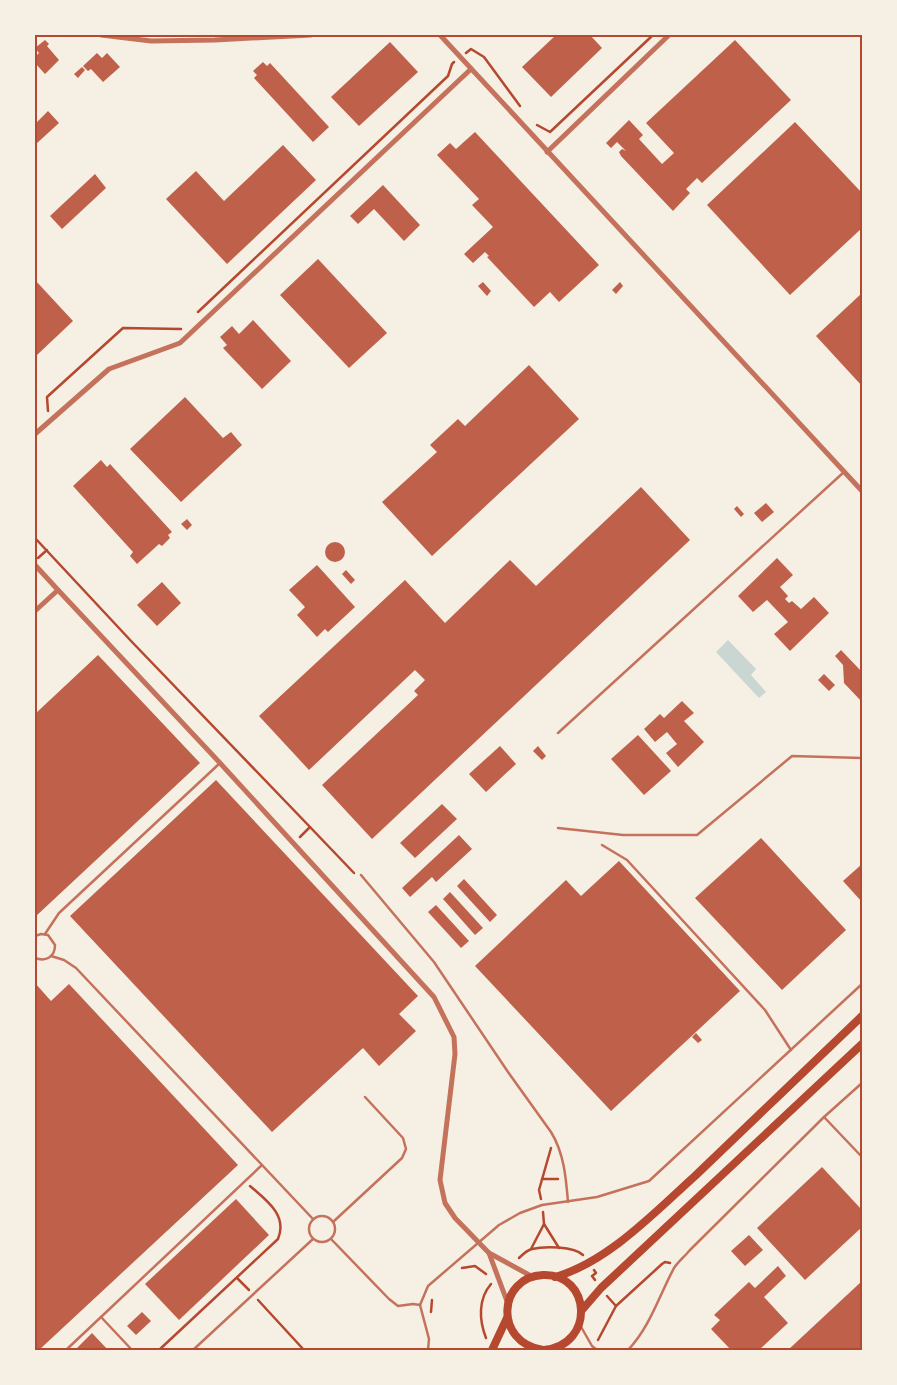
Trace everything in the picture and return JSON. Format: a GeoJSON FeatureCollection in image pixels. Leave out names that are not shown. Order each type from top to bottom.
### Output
{"type":"FeatureCollection","features":[{"type":"Feature","properties":{"kind":"main road"},"geometry":{"type":"LineString","coordinates":[[556,1277],[568,1274],[627,1238],[756,1120],[862,1016]]}},
{"type":"Feature","properties":{"kind":"main road"},"geometry":{"type":"LineString","coordinates":[[582,1310],[600,1288],[862,1044]]}},
{"type":"Feature","properties":{"kind":"main road"},"geometry":{"type":"LineString","coordinates":[[492,1350],[507,1318],[508,1304],[513,1292],[522,1283],[533,1277],[544,1275],[556,1277],[566,1282],[574,1290],[582,1310],[580,1324],[574,1336],[564,1344],[548,1350],[527,1346],[520,1341],[507,1318]]}},
{"type":"Feature","properties":{"kind":"street"},"geometry":{"type":"LineString","coordinates":[[101,35],[151,41],[311,35]]}},
{"type":"Feature","properties":{"kind":"street"},"geometry":{"type":"LineString","coordinates":[[440,35],[862,491]]}},
{"type":"Feature","properties":{"kind":"street"},"geometry":{"type":"LineString","coordinates":[[547,152],[669,35]]}},
{"type":"Feature","properties":{"kind":"street"},"geometry":{"type":"LineString","coordinates":[[35,434],[109,369],[180,343],[470,69]]}},
{"type":"Feature","properties":{"kind":"street"},"geometry":{"type":"LineString","coordinates":[[35,565],[220,763],[434,998],[454,1037],[455,1054],[440,1180],[445,1203],[455,1218],[489,1253],[533,1277]]}},
{"type":"Feature","properties":{"kind":"street"},"geometry":{"type":"LineString","coordinates":[[35,611],[58,590]]}},
{"type":"Feature","properties":{"kind":"street"},"geometry":{"type":"LineString","coordinates":[[489,1253],[508,1304]]}},
{"type":"Feature","properties":{"kind":"lane"},"geometry":{"type":"LineString","coordinates":[[558,733],[844,472]]}},
{"type":"Feature","properties":{"kind":"lane"},"geometry":{"type":"LineString","coordinates":[[558,828],[623,835],[698,835],[792,756],[862,758]]}},
{"type":"Feature","properties":{"kind":"lane"},"geometry":{"type":"LineString","coordinates":[[45,934],[59,913],[220,763]]}},
{"type":"Feature","properties":{"kind":"lane"},"geometry":{"type":"LineString","coordinates":[[602,845],[627,860],[759,1002],[790,1050]]}},
{"type":"Feature","properties":{"kind":"lane"},"geometry":{"type":"LineString","coordinates":[[361,875],[434,962],[557,1142],[566,1178],[568,1202]]}},
{"type":"Feature","properties":{"kind":"lane"},"geometry":{"type":"LineString","coordinates":[[35,936],[45,934],[52,938],[55,945],[51,956],[44,960],[35,958]]}},
{"type":"Feature","properties":{"kind":"lane"},"geometry":{"type":"LineString","coordinates":[[51,956],[64,960],[76,968],[313,1219]]}},
{"type":"Feature","properties":{"kind":"lane"},"geometry":{"type":"LineString","coordinates":[[428,1350],[429,1339],[420,1305],[428,1286],[499,1225],[520,1213],[542,1205],[598,1197],[649,1181],[862,984]]}},
{"type":"Feature","properties":{"kind":"lane"},"geometry":{"type":"LineString","coordinates":[[628,1350],[638,1339],[675,1266],[824,1118],[862,1083]]}},
{"type":"Feature","properties":{"kind":"lane"},"geometry":{"type":"LineString","coordinates":[[333,1222],[402,1158],[406,1149],[403,1138],[365,1097]]}},
{"type":"Feature","properties":{"kind":"lane"},"geometry":{"type":"LineString","coordinates":[[824,1118],[862,1158]]}},
{"type":"Feature","properties":{"kind":"lane"},"geometry":{"type":"LineString","coordinates":[[66,1350],[262,1165]]}},
{"type":"Feature","properties":{"kind":"lane"},"geometry":{"type":"LineString","coordinates":[[317,1216],[326,1216],[333,1222],[335,1232],[331,1239],[320,1242],[313,1239],[308,1231],[310,1222],[317,1216]]}},
{"type":"Feature","properties":{"kind":"lane"},"geometry":{"type":"LineString","coordinates":[[193,1350],[313,1239]]}},
{"type":"Feature","properties":{"kind":"lane"},"geometry":{"type":"LineString","coordinates":[[331,1239],[393,1303],[398,1306],[420,1305]]}},
{"type":"Feature","properties":{"kind":"lane"},"geometry":{"type":"LineString","coordinates":[[101,1317],[132,1350]]}},
{"type":"Feature","properties":{"kind":"lane"},"geometry":{"type":"LineString","coordinates":[[580,1324],[592,1346],[597,1350]]}},
{"type":"Feature","properties":{"kind":"path"},"geometry":{"type":"LineString","coordinates":[[532,119],[537,125],[550,132],[653,35]]}},
{"type":"Feature","properties":{"kind":"path"},"geometry":{"type":"LineString","coordinates":[[194,316],[448,76],[452,64],[471,49],[484,56],[514,100],[526,112]]}},
{"type":"Feature","properties":{"kind":"path"},"geometry":{"type":"LineString","coordinates":[[48,413],[47,397],[123,328],[181,329],[187,322]]}},
{"type":"Feature","properties":{"kind":"path"},"geometry":{"type":"LineString","coordinates":[[35,538],[138,649],[353,872]]}},
{"type":"Feature","properties":{"kind":"path"},"geometry":{"type":"LineString","coordinates":[[35,561],[47,550]]}},
{"type":"Feature","properties":{"kind":"path"},"geometry":{"type":"LineString","coordinates":[[292,843],[310,827]]}},
{"type":"Feature","properties":{"kind":"path"},"geometry":{"type":"LineString","coordinates":[[541,1199],[539,1190],[550,1149],[557,1142]]}},
{"type":"Feature","properties":{"kind":"path"},"geometry":{"type":"LineString","coordinates":[[542,1179],[566,1178]]}},
{"type":"Feature","properties":{"kind":"path"},"geometry":{"type":"LineString","coordinates":[[158,1350],[278,1239],[280,1234],[278,1216],[274,1208],[245,1182]]}},
{"type":"Feature","properties":{"kind":"path"},"geometry":{"type":"LineString","coordinates":[[543,1213],[544,1224],[559,1248]]}},
{"type":"Feature","properties":{"kind":"path"},"geometry":{"type":"LineString","coordinates":[[517,1259],[531,1249],[544,1224]]}},
{"type":"Feature","properties":{"kind":"path"},"geometry":{"type":"LineString","coordinates":[[531,1249],[559,1248],[574,1250],[584,1256]]}},
{"type":"Feature","properties":{"kind":"path"},"geometry":{"type":"LineString","coordinates":[[597,1341],[616,1306],[662,1264],[668,1263],[675,1266]]}},
{"type":"Feature","properties":{"kind":"path"},"geometry":{"type":"LineString","coordinates":[[456,1272],[464,1266],[475,1266],[488,1276]]}},
{"type":"Feature","properties":{"kind":"path"},"geometry":{"type":"LineString","coordinates":[[593,1269],[596,1273],[592,1276],[595,1281]]}},
{"type":"Feature","properties":{"kind":"path"},"geometry":{"type":"LineString","coordinates":[[237,1277],[304,1350]]}},
{"type":"Feature","properties":{"kind":"path"},"geometry":{"type":"LineString","coordinates":[[488,1341],[482,1324],[481,1302],[484,1293],[493,1282]]}},
{"type":"Feature","properties":{"kind":"path"},"geometry":{"type":"LineString","coordinates":[[606,1294],[616,1306]]}},
{"type":"Feature","properties":{"kind":"path"},"geometry":{"type":"LineString","coordinates":[[432,1319],[430,1312],[433,1296]]}},
{"type":"Feature","properties":{"kind":"shaded area"},"geometry":{"type":"Polygon","coordinates":[[[728,640],[756,669],[751,675],[766,692],[759,698],[716,652],[728,640]]]}},
{"type":"Feature","properties":{"kind":"building"},"geometry":{"type":"Polygon","coordinates":[[[556,35],[590,35],[602,48],[551,97],[522,67],[556,35]]]}},
{"type":"Feature","properties":{"kind":"building"},"geometry":{"type":"Polygon","coordinates":[[[45,40],[49,44],[47,46],[59,60],[45,74],[35,63],[35,57],[39,53],[35,48],[45,40]]]}},
{"type":"Feature","properties":{"kind":"building"},"geometry":{"type":"Polygon","coordinates":[[[735,40],[791,100],[702,183],[697,178],[686,189],[690,193],[673,211],[619,152],[622,149],[626,151],[617,142],[611,148],[606,143],[629,120],[643,135],[639,139],[662,164],[674,153],[646,123],[735,40]]]}},
{"type":"Feature","properties":{"kind":"building"},"geometry":{"type":"Polygon","coordinates":[[[390,42],[418,72],[359,126],[331,97],[390,42]]]}},
{"type":"Feature","properties":{"kind":"building"},"geometry":{"type":"Polygon","coordinates":[[[97,53],[102,58],[107,53],[120,67],[103,82],[91,69],[88,71],[83,66],[97,53]]]}},
{"type":"Feature","properties":{"kind":"building"},"geometry":{"type":"Polygon","coordinates":[[[263,62],[267,66],[270,63],[329,127],[313,142],[254,78],[257,75],[253,71],[263,62]]]}},
{"type":"Feature","properties":{"kind":"building"},"geometry":{"type":"Polygon","coordinates":[[[82,67],[85,70],[78,78],[74,74],[82,67]]]}},
{"type":"Feature","properties":{"kind":"building"},"geometry":{"type":"Polygon","coordinates":[[[48,111],[59,123],[36,144],[35,122],[48,111]]]}},
{"type":"Feature","properties":{"kind":"building"},"geometry":{"type":"Polygon","coordinates":[[[795,122],[862,193],[862,228],[790,295],[707,205],[795,122]]]}},
{"type":"Feature","properties":{"kind":"building"},"geometry":{"type":"Polygon","coordinates":[[[475,132],[599,265],[559,302],[550,292],[534,307],[487,257],[489,256],[485,252],[473,263],[464,254],[493,227],[472,205],[479,199],[437,155],[450,143],[456,149],[475,132]]]}},
{"type":"Feature","properties":{"kind":"building"},"geometry":{"type":"Polygon","coordinates":[[[283,145],[316,180],[227,264],[166,199],[196,171],[224,201],[283,145]]]}},
{"type":"Feature","properties":{"kind":"building"},"geometry":{"type":"Polygon","coordinates":[[[95,174],[106,188],[62,229],[50,216],[95,174]]]}},
{"type":"Feature","properties":{"kind":"building"},"geometry":{"type":"Polygon","coordinates":[[[383,185],[420,225],[404,241],[374,209],[358,224],[350,216],[383,185]]]}},
{"type":"Feature","properties":{"kind":"building"},"geometry":{"type":"Polygon","coordinates":[[[318,259],[387,333],[349,368],[280,295],[318,259]]]}},
{"type":"Feature","properties":{"kind":"building"},"geometry":{"type":"Polygon","coordinates":[[[35,280],[73,321],[37,355],[35,352],[35,280]]]}},
{"type":"Feature","properties":{"kind":"building"},"geometry":{"type":"Polygon","coordinates":[[[483,282],[491,291],[487,296],[478,286],[483,282]]]}},
{"type":"Feature","properties":{"kind":"building"},"geometry":{"type":"Polygon","coordinates":[[[620,282],[623,286],[616,294],[612,290],[620,282]]]}},
{"type":"Feature","properties":{"kind":"building"},"geometry":{"type":"Polygon","coordinates":[[[862,293],[862,386],[816,336],[862,293]]]}},
{"type":"Feature","properties":{"kind":"building"},"geometry":{"type":"Polygon","coordinates":[[[253,320],[291,361],[262,389],[223,348],[227,345],[220,337],[232,326],[239,334],[253,320]]]}},
{"type":"Feature","properties":{"kind":"building"},"geometry":{"type":"Polygon","coordinates":[[[529,365],[579,419],[432,556],[382,502],[437,452],[430,445],[458,419],[465,426],[529,365]]]}},
{"type":"Feature","properties":{"kind":"building"},"geometry":{"type":"Polygon","coordinates":[[[185,397],[223,438],[231,432],[242,445],[181,502],[130,449],[185,397]]]}},
{"type":"Feature","properties":{"kind":"building"},"geometry":{"type":"Polygon","coordinates":[[[101,460],[107,467],[110,464],[172,532],[168,535],[170,538],[162,546],[159,544],[137,564],[130,556],[133,552],[73,486],[101,460]]]}},
{"type":"Feature","properties":{"kind":"building"},"geometry":{"type":"Polygon","coordinates":[[[641,487],[690,540],[372,839],[322,785],[418,695],[414,691],[425,680],[415,670],[309,770],[259,716],[405,580],[445,623],[510,560],[536,586],[641,487]]]}},
{"type":"Feature","properties":{"kind":"building"},"geometry":{"type":"Polygon","coordinates":[[[766,503],[774,512],[762,522],[754,513],[766,503]]]}},
{"type":"Feature","properties":{"kind":"building"},"geometry":{"type":"Polygon","coordinates":[[[737,506],[744,514],[741,517],[734,509],[737,506]]]}},
{"type":"Feature","properties":{"kind":"building"},"geometry":{"type":"Polygon","coordinates":[[[187,519],[192,525],[187,530],[181,524],[187,519]]]}},
{"type":"Feature","properties":{"kind":"building"},"geometry":{"type":"Polygon","coordinates":[[[335,542],[342,545],[345,552],[342,559],[335,562],[328,559],[325,552],[328,545],[335,542]]]}},
{"type":"Feature","properties":{"kind":"building"},"geometry":{"type":"Polygon","coordinates":[[[777,558],[793,575],[780,587],[788,596],[785,599],[789,603],[792,601],[801,609],[814,597],[829,613],[790,651],[774,634],[788,622],[767,600],[753,612],[738,596],[777,558]]]}},
{"type":"Feature","properties":{"kind":"building"},"geometry":{"type":"Polygon","coordinates":[[[317,565],[355,607],[328,632],[325,629],[317,637],[297,615],[305,607],[289,590],[317,565]]]}},
{"type":"Feature","properties":{"kind":"building"},"geometry":{"type":"Polygon","coordinates":[[[346,570],[355,580],[351,584],[342,574],[346,570]]]}},
{"type":"Feature","properties":{"kind":"building"},"geometry":{"type":"Polygon","coordinates":[[[162,582],[181,603],[157,626],[137,605],[162,582]]]}},
{"type":"Feature","properties":{"kind":"building"},"geometry":{"type":"Polygon","coordinates":[[[841,650],[862,672],[862,702],[844,683],[843,665],[835,656],[841,650]]]}},
{"type":"Feature","properties":{"kind":"building"},"geometry":{"type":"Polygon","coordinates":[[[98,655],[200,763],[35,917],[35,714],[98,655]]]}},
{"type":"Feature","properties":{"kind":"building"},"geometry":{"type":"Polygon","coordinates":[[[824,674],[835,685],[829,691],[818,680],[824,674]]]}},
{"type":"Feature","properties":{"kind":"building"},"geometry":{"type":"Polygon","coordinates":[[[682,701],[694,713],[684,721],[704,742],[678,767],[666,753],[677,744],[667,732],[655,742],[644,729],[660,714],[664,718],[682,701]]]}},
{"type":"Feature","properties":{"kind":"building"},"geometry":{"type":"Polygon","coordinates":[[[638,735],[671,771],[644,795],[611,759],[638,735]]]}},
{"type":"Feature","properties":{"kind":"building"},"geometry":{"type":"Polygon","coordinates":[[[500,746],[516,764],[486,792],[469,774],[500,746]]]}},
{"type":"Feature","properties":{"kind":"building"},"geometry":{"type":"Polygon","coordinates":[[[538,746],[546,756],[542,760],[533,751],[538,746]]]}},
{"type":"Feature","properties":{"kind":"building"},"geometry":{"type":"Polygon","coordinates":[[[216,780],[418,996],[399,1014],[416,1031],[379,1066],[363,1048],[272,1132],[70,916],[216,780]]]}},
{"type":"Feature","properties":{"kind":"building"},"geometry":{"type":"Polygon","coordinates":[[[442,804],[457,819],[415,858],[400,843],[442,804]]]}},
{"type":"Feature","properties":{"kind":"building"},"geometry":{"type":"Polygon","coordinates":[[[459,835],[472,849],[436,882],[432,877],[410,897],[402,888],[459,835]]]}},
{"type":"Feature","properties":{"kind":"building"},"geometry":{"type":"Polygon","coordinates":[[[761,838],[846,930],[782,990],[695,898],[761,838]]]}},
{"type":"Feature","properties":{"kind":"building"},"geometry":{"type":"Polygon","coordinates":[[[619,861],[740,991],[611,1111],[475,966],[566,880],[581,896],[619,861]]]}},
{"type":"Feature","properties":{"kind":"building"},"geometry":{"type":"Polygon","coordinates":[[[862,864],[862,902],[843,881],[862,864]]]}},
{"type":"Feature","properties":{"kind":"building"},"geometry":{"type":"Polygon","coordinates":[[[464,879],[497,915],[490,922],[457,886],[464,879]]]}},
{"type":"Feature","properties":{"kind":"building"},"geometry":{"type":"Polygon","coordinates":[[[450,892],[483,928],[475,935],[443,899],[450,892]]]}},
{"type":"Feature","properties":{"kind":"building"},"geometry":{"type":"Polygon","coordinates":[[[436,905],[469,941],[461,948],[428,912],[436,905]]]}},
{"type":"Feature","properties":{"kind":"building"},"geometry":{"type":"Polygon","coordinates":[[[35,983],[51,1001],[69,984],[238,1165],[39,1350],[35,1350],[35,983]]]}},
{"type":"Feature","properties":{"kind":"building"},"geometry":{"type":"Polygon","coordinates":[[[696,1033],[702,1040],[698,1043],[692,1037],[696,1033]]]}},
{"type":"Feature","properties":{"kind":"building"},"geometry":{"type":"Polygon","coordinates":[[[822,1167],[862,1210],[862,1227],[805,1280],[757,1228],[822,1167]]]}},
{"type":"Feature","properties":{"kind":"building"},"geometry":{"type":"Polygon","coordinates":[[[236,1199],[269,1235],[179,1320],[145,1284],[236,1199]]]}},
{"type":"Feature","properties":{"kind":"building"},"geometry":{"type":"Polygon","coordinates":[[[749,1235],[763,1250],[745,1266],[731,1251],[749,1235]]]}},
{"type":"Feature","properties":{"kind":"building"},"geometry":{"type":"Polygon","coordinates":[[[778,1266],[786,1276],[764,1297],[788,1323],[759,1350],[731,1350],[711,1329],[720,1320],[714,1315],[749,1282],[755,1288],[778,1266]]]}},
{"type":"Feature","properties":{"kind":"building"},"geometry":{"type":"Polygon","coordinates":[[[862,1281],[862,1350],[788,1350],[862,1281]]]}},
{"type":"Feature","properties":{"kind":"building"},"geometry":{"type":"Polygon","coordinates":[[[142,1312],[151,1321],[136,1335],[127,1326],[142,1312]]]}},
{"type":"Feature","properties":{"kind":"building"},"geometry":{"type":"Polygon","coordinates":[[[92,1333],[108,1350],[75,1350],[92,1333]]]}}]}
